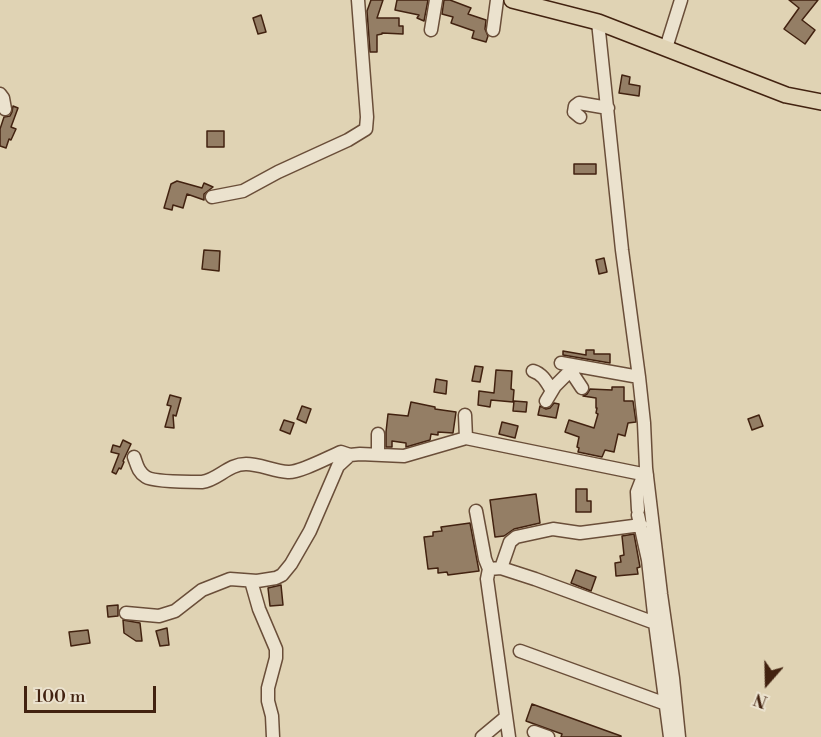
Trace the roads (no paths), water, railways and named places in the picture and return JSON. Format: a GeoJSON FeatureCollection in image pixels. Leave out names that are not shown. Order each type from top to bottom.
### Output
{"type":"FeatureCollection","features":[{"type":"Feature","properties":{"kind":"main road"},"geometry":{"type":"LineString","coordinates":[[512,0],[545,4],[598,22],[786,95],[821,102]]}},
{"type":"Feature","properties":{"kind":"street"},"geometry":{"type":"LineString","coordinates":[[212,197],[243,191],[366,129],[368,117],[358,0]]}},
{"type":"Feature","properties":{"kind":"street"},"geometry":{"type":"LineString","coordinates":[[431,30],[436,0]]}},
{"type":"Feature","properties":{"kind":"street"},"geometry":{"type":"LineString","coordinates":[[493,30],[497,0]]}},
{"type":"Feature","properties":{"kind":"street"},"geometry":{"type":"LineString","coordinates":[[666,48],[681,0]]}},
{"type":"Feature","properties":{"kind":"street"},"geometry":{"type":"LineString","coordinates":[[598,22],[622,250],[639,377],[645,475],[679,737]]}},
{"type":"Feature","properties":{"kind":"street"},"geometry":{"type":"LineString","coordinates":[[0,94],[5,110]]}},
{"type":"Feature","properties":{"kind":"street"},"geometry":{"type":"LineString","coordinates":[[580,117],[574,112],[574,106],[579,103],[608,108]]}},
{"type":"Feature","properties":{"kind":"street"},"geometry":{"type":"LineString","coordinates":[[569,366],[639,377]]}},
{"type":"Feature","properties":{"kind":"street"},"geometry":{"type":"LineString","coordinates":[[569,366],[582,388]]}},
{"type":"Feature","properties":{"kind":"street"},"geometry":{"type":"LineString","coordinates":[[534,371],[546,380],[549,396],[569,366]]}},
{"type":"Feature","properties":{"kind":"street"},"geometry":{"type":"LineString","coordinates":[[465,415],[466,438]]}},
{"type":"Feature","properties":{"kind":"street"},"geometry":{"type":"LineString","coordinates":[[378,434],[378,454]]}},
{"type":"Feature","properties":{"kind":"street"},"geometry":{"type":"LineString","coordinates":[[134,457],[139,470],[147,478],[202,482],[210,481],[232,467],[246,464],[291,472],[299,471],[341,452],[350,455],[404,456],[466,438],[645,475]]}},
{"type":"Feature","properties":{"kind":"street"},"geometry":{"type":"LineString","coordinates":[[126,613],[159,616],[175,611],[202,590],[230,579],[251,581],[276,579],[282,575],[310,531],[338,466],[350,455]]}},
{"type":"Feature","properties":{"kind":"street"},"geometry":{"type":"LineString","coordinates":[[645,475],[637,492],[639,517],[648,560],[670,737]]}},
{"type":"Feature","properties":{"kind":"street"},"geometry":{"type":"LineString","coordinates":[[476,511],[485,559],[495,568],[535,579],[655,623]]}},
{"type":"Feature","properties":{"kind":"street"},"geometry":{"type":"LineString","coordinates":[[509,737],[487,579],[510,542],[516,537],[553,530],[580,532],[639,517]]}},
{"type":"Feature","properties":{"kind":"street"},"geometry":{"type":"LineString","coordinates":[[251,581],[259,609],[276,649],[276,658],[268,688],[273,737]]}},
{"type":"Feature","properties":{"kind":"street"},"geometry":{"type":"LineString","coordinates":[[520,651],[666,704]]}},
{"type":"Feature","properties":{"kind":"street"},"geometry":{"type":"LineString","coordinates":[[482,737],[506,717]]}},
{"type":"Feature","properties":{"kind":"street"},"geometry":{"type":"LineString","coordinates":[[534,732],[548,737]]}}]}
